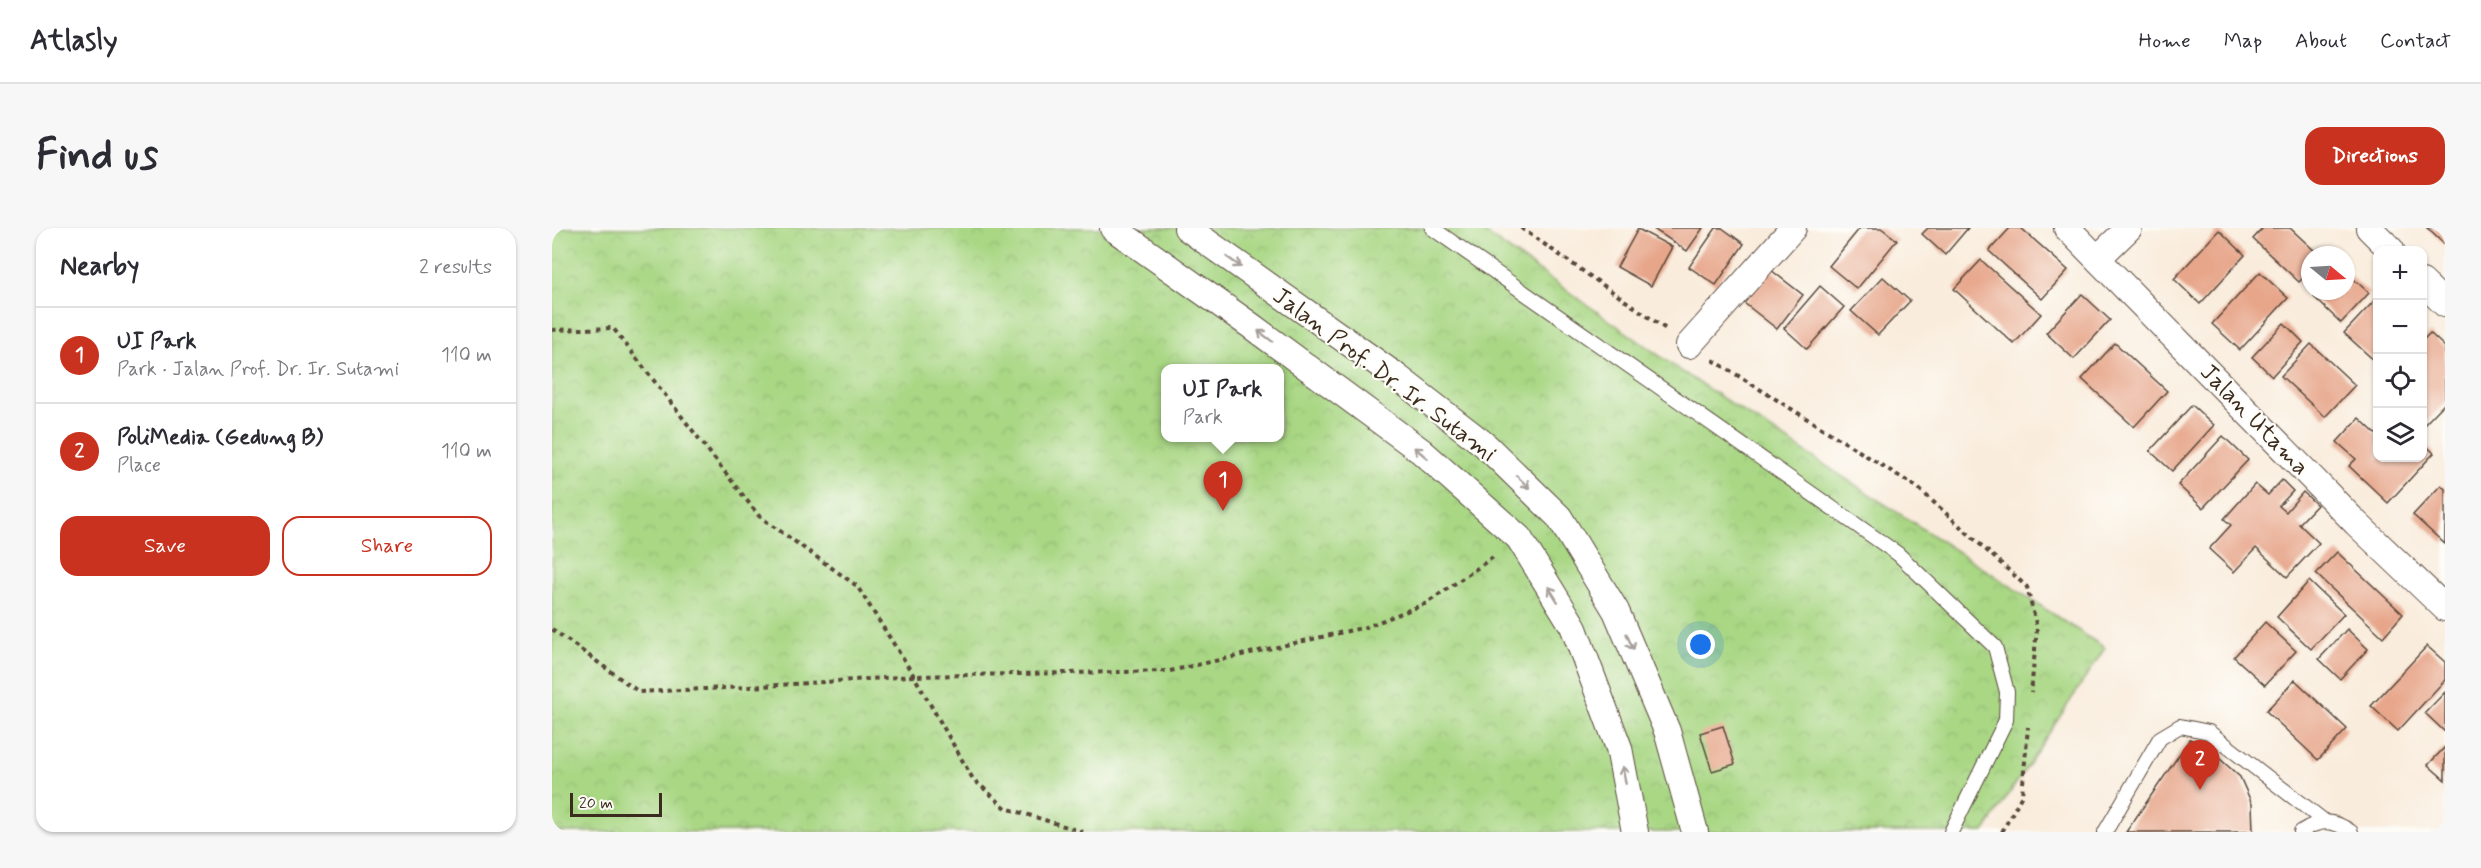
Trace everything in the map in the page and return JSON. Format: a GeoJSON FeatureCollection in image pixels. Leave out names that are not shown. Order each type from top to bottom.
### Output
{"type":"FeatureCollection","features":[{"type":"Feature","properties":{"kind":"street","name":"Jalan Prof. Dr. Ir. Sutami"},"geometry":{"type":"LineString","coordinates":[[1113,228],[1250,325],[1421,452],[1519,538],[1574,626],[1618,748],[1635,832]]}},
{"type":"Feature","properties":{"kind":"street","name":"Jalan Prof. Dr. Ir. Sutami"},"geometry":{"type":"LineString","coordinates":[[1187,228],[1396,376],[1476,438],[1559,517],[1616,611],[1667,731],[1695,832]]}},
{"type":"Feature","properties":{"kind":"street"},"geometry":{"type":"LineString","coordinates":[[1689,345],[1793,228]]}},
{"type":"Feature","properties":{"kind":"street","name":"Jalan Utama"},"geometry":{"type":"LineString","coordinates":[[2067,228],[2356,523],[2445,608]]}},
{"type":"Feature","properties":{"kind":"street"},"geometry":{"type":"LineString","coordinates":[[2098,258],[2129,228]]}},
{"type":"Feature","properties":{"kind":"street"},"geometry":{"type":"LineString","coordinates":[[2369,228],[2387,246]]}},
{"type":"Feature","properties":{"kind":"street"},"geometry":{"type":"LineString","coordinates":[[2427,287],[2445,304]]}},
{"type":"Feature","properties":{"kind":"lane"},"geometry":{"type":"LineString","coordinates":[[1432,228],[1898,554],[1995,648],[2007,692],[2006,720],[1951,832]]}},
{"type":"Feature","properties":{"kind":"lane"},"geometry":{"type":"LineString","coordinates":[[2105,832],[2160,738],[2180,726],[2209,732],[2324,821]]}},
{"type":"Feature","properties":{"kind":"lane"},"geometry":{"type":"LineString","coordinates":[[2301,832],[2311,824],[2324,821],[2340,824],[2351,832]]}},
{"type":"Feature","properties":{"kind":"path"},"geometry":{"type":"LineString","coordinates":[[1521,228],[1689,345]]}},
{"type":"Feature","properties":{"kind":"path"},"geometry":{"type":"LineString","coordinates":[[552,330],[613,328],[759,516],[857,586],[914,676],[973,779],[1006,808],[1083,832]]}},
{"type":"Feature","properties":{"kind":"path"},"geometry":{"type":"LineString","coordinates":[[552,629],[639,692],[914,676],[1170,671],[1354,630],[1427,603],[1519,538]]}},
{"type":"Feature","properties":{"kind":"green space"},"geometry":{"type":"Polygon","coordinates":[[[552,228],[1478,228],[1684,373],[2105,648],[1984,832],[552,832],[552,228]]]}},
{"type":"Feature","properties":{"kind":"building"},"geometry":{"type":"Polygon","coordinates":[[[1652,228],[1703,228],[1687,251],[1652,228]]]}},
{"type":"Feature","properties":{"kind":"building"},"geometry":{"type":"Polygon","coordinates":[[[1716,228],[1722,228],[1744,244],[1716,285],[1689,267],[1716,228]]]}},
{"type":"Feature","properties":{"kind":"building"},"geometry":{"type":"Polygon","coordinates":[[[1860,228],[1881,228],[1897,240],[1857,289],[1829,266],[1860,228]]]}},
{"type":"Feature","properties":{"kind":"building"},"geometry":{"type":"Polygon","coordinates":[[[1928,228],[1968,228],[1945,255],[1922,234],[1928,228]]]}},
{"type":"Feature","properties":{"kind":"building"},"geometry":{"type":"Polygon","coordinates":[[[2010,228],[2021,228],[2068,270],[2042,299],[1989,251],[2010,228]]]}},
{"type":"Feature","properties":{"kind":"building"},"geometry":{"type":"Polygon","coordinates":[[[2263,228],[2290,228],[2309,246],[2301,246],[2301,280],[2299,282],[2253,239],[2263,228]]]}},
{"type":"Feature","properties":{"kind":"building"},"geometry":{"type":"Polygon","coordinates":[[[2427,228],[2445,228],[2445,245],[2427,228]]]}},
{"type":"Feature","properties":{"kind":"building"},"geometry":{"type":"Polygon","coordinates":[[[1638,229],[1672,247],[1651,286],[1617,267],[1638,229]]]}},
{"type":"Feature","properties":{"kind":"building"},"geometry":{"type":"Polygon","coordinates":[[[2219,230],[2245,255],[2200,304],[2174,279],[2219,230]]]}},
{"type":"Feature","properties":{"kind":"building"},"geometry":{"type":"Polygon","coordinates":[[[1981,260],[2041,314],[2014,344],[1954,289],[1981,260]]]}},
{"type":"Feature","properties":{"kind":"building"},"geometry":{"type":"Polygon","coordinates":[[[1771,270],[1803,295],[1777,329],[1744,303],[1771,270]]]}},
{"type":"Feature","properties":{"kind":"building"},"geometry":{"type":"Polygon","coordinates":[[[2260,272],[2288,298],[2240,350],[2212,324],[2260,272]]]}},
{"type":"Feature","properties":{"kind":"building"},"geometry":{"type":"Polygon","coordinates":[[[1883,277],[1910,301],[1878,335],[1851,311],[1883,277]]]}},
{"type":"Feature","properties":{"kind":"building"},"geometry":{"type":"Polygon","coordinates":[[[2355,280],[2369,293],[2341,323],[2317,300],[2355,300],[2355,280]]]}},
{"type":"Feature","properties":{"kind":"building"},"geometry":{"type":"Polygon","coordinates":[[[1820,286],[1844,307],[1807,349],[1784,328],[1820,286]]]}},
{"type":"Feature","properties":{"kind":"building"},"geometry":{"type":"Polygon","coordinates":[[[2082,294],[2110,320],[2074,359],[2046,333],[2082,294]]]}},
{"type":"Feature","properties":{"kind":"building"},"geometry":{"type":"Polygon","coordinates":[[[2373,302],[2373,359],[2344,333],[2373,302]]]}},
{"type":"Feature","properties":{"kind":"building"},"geometry":{"type":"Polygon","coordinates":[[[2284,323],[2303,342],[2272,376],[2252,357],[2284,323]]]}},
{"type":"Feature","properties":{"kind":"building"},"geometry":{"type":"Polygon","coordinates":[[[2430,333],[2445,347],[2445,403],[2427,422],[2427,354],[2427,336],[2430,333]]]}},
{"type":"Feature","properties":{"kind":"building"},"geometry":{"type":"Polygon","coordinates":[[[2115,343],[2167,391],[2134,427],[2082,379],[2115,343]]]}},
{"type":"Feature","properties":{"kind":"building"},"geometry":{"type":"Polygon","coordinates":[[[2311,344],[2355,385],[2325,417],[2281,376],[2311,344]]]}},
{"type":"Feature","properties":{"kind":"building"},"geometry":{"type":"Polygon","coordinates":[[[2192,405],[2214,425],[2172,471],[2150,451],[2192,405]]]}},
{"type":"Feature","properties":{"kind":"building"},"geometry":{"type":"Polygon","coordinates":[[[2359,418],[2373,431],[2373,462],[2426,462],[2388,503],[2349,466],[2356,459],[2337,442],[2359,418]]]}},
{"type":"Feature","properties":{"kind":"building"},"geometry":{"type":"Polygon","coordinates":[[[2223,436],[2248,460],[2203,508],[2178,485],[2223,436]]]}},
{"type":"Feature","properties":{"kind":"building"},"geometry":{"type":"Polygon","coordinates":[[[2427,447],[2434,453],[2427,461],[2427,447]]]}},
{"type":"Feature","properties":{"kind":"building"},"geometry":{"type":"Polygon","coordinates":[[[2282,480],[2293,491],[2279,506],[2286,512],[2303,492],[2317,505],[2299,524],[2319,543],[2287,577],[2256,548],[2234,572],[2209,549],[2231,525],[2224,519],[2255,484],[2268,495],[2282,480]]]}},
{"type":"Feature","properties":{"kind":"building"},"geometry":{"type":"Polygon","coordinates":[[[2441,485],[2445,489],[2445,544],[2413,515],[2441,485]]]}},
{"type":"Feature","properties":{"kind":"building"},"geometry":{"type":"Polygon","coordinates":[[[2337,552],[2403,614],[2383,637],[2316,574],[2337,552]]]}},
{"type":"Feature","properties":{"kind":"building"},"geometry":{"type":"Polygon","coordinates":[[[2309,581],[2344,614],[2311,649],[2277,617],[2309,581]]]}},
{"type":"Feature","properties":{"kind":"building"},"geometry":{"type":"Polygon","coordinates":[[[2265,622],[2296,651],[2265,685],[2234,657],[2265,622]]]}},
{"type":"Feature","properties":{"kind":"building"},"geometry":{"type":"Polygon","coordinates":[[[2347,629],[2368,649],[2340,679],[2319,659],[2347,629]]]}},
{"type":"Feature","properties":{"kind":"building"},"geometry":{"type":"Polygon","coordinates":[[[2427,646],[2445,662],[2445,680],[2398,731],[2371,706],[2427,646]]]}},
{"type":"Feature","properties":{"kind":"building"},"geometry":{"type":"Polygon","coordinates":[[[2295,680],[2347,729],[2318,760],[2266,711],[2295,680]]]}},
{"type":"Feature","properties":{"kind":"building"},"geometry":{"type":"Polygon","coordinates":[[[2445,692],[2445,732],[2425,713],[2445,692]]]}},
{"type":"Feature","properties":{"kind":"building"},"geometry":{"type":"Polygon","coordinates":[[[1723,726],[1735,764],[1712,771],[1700,733],[1723,726]]]}},
{"type":"Feature","properties":{"kind":"building"},"geometry":{"type":"Polygon","coordinates":[[[2190,739],[2208,748],[2240,777],[2252,804],[2253,832],[2126,832],[2190,739]]]}},
{"type":"Feature","properties":{"kind":"building"},"geometry":{"type":"Polygon","coordinates":[[[2445,747],[2445,780],[2428,765],[2445,747]]]}},
{"type":"Feature","properties":{"kind":"place","name":"UI Park"},"geometry":{"type":"Point","coordinates":[1223,511]}},
{"type":"Feature","properties":{"kind":"place","name":"PoliMedia (Gedung B)"},"geometry":{"type":"Point","coordinates":[2200,790]}}]}
